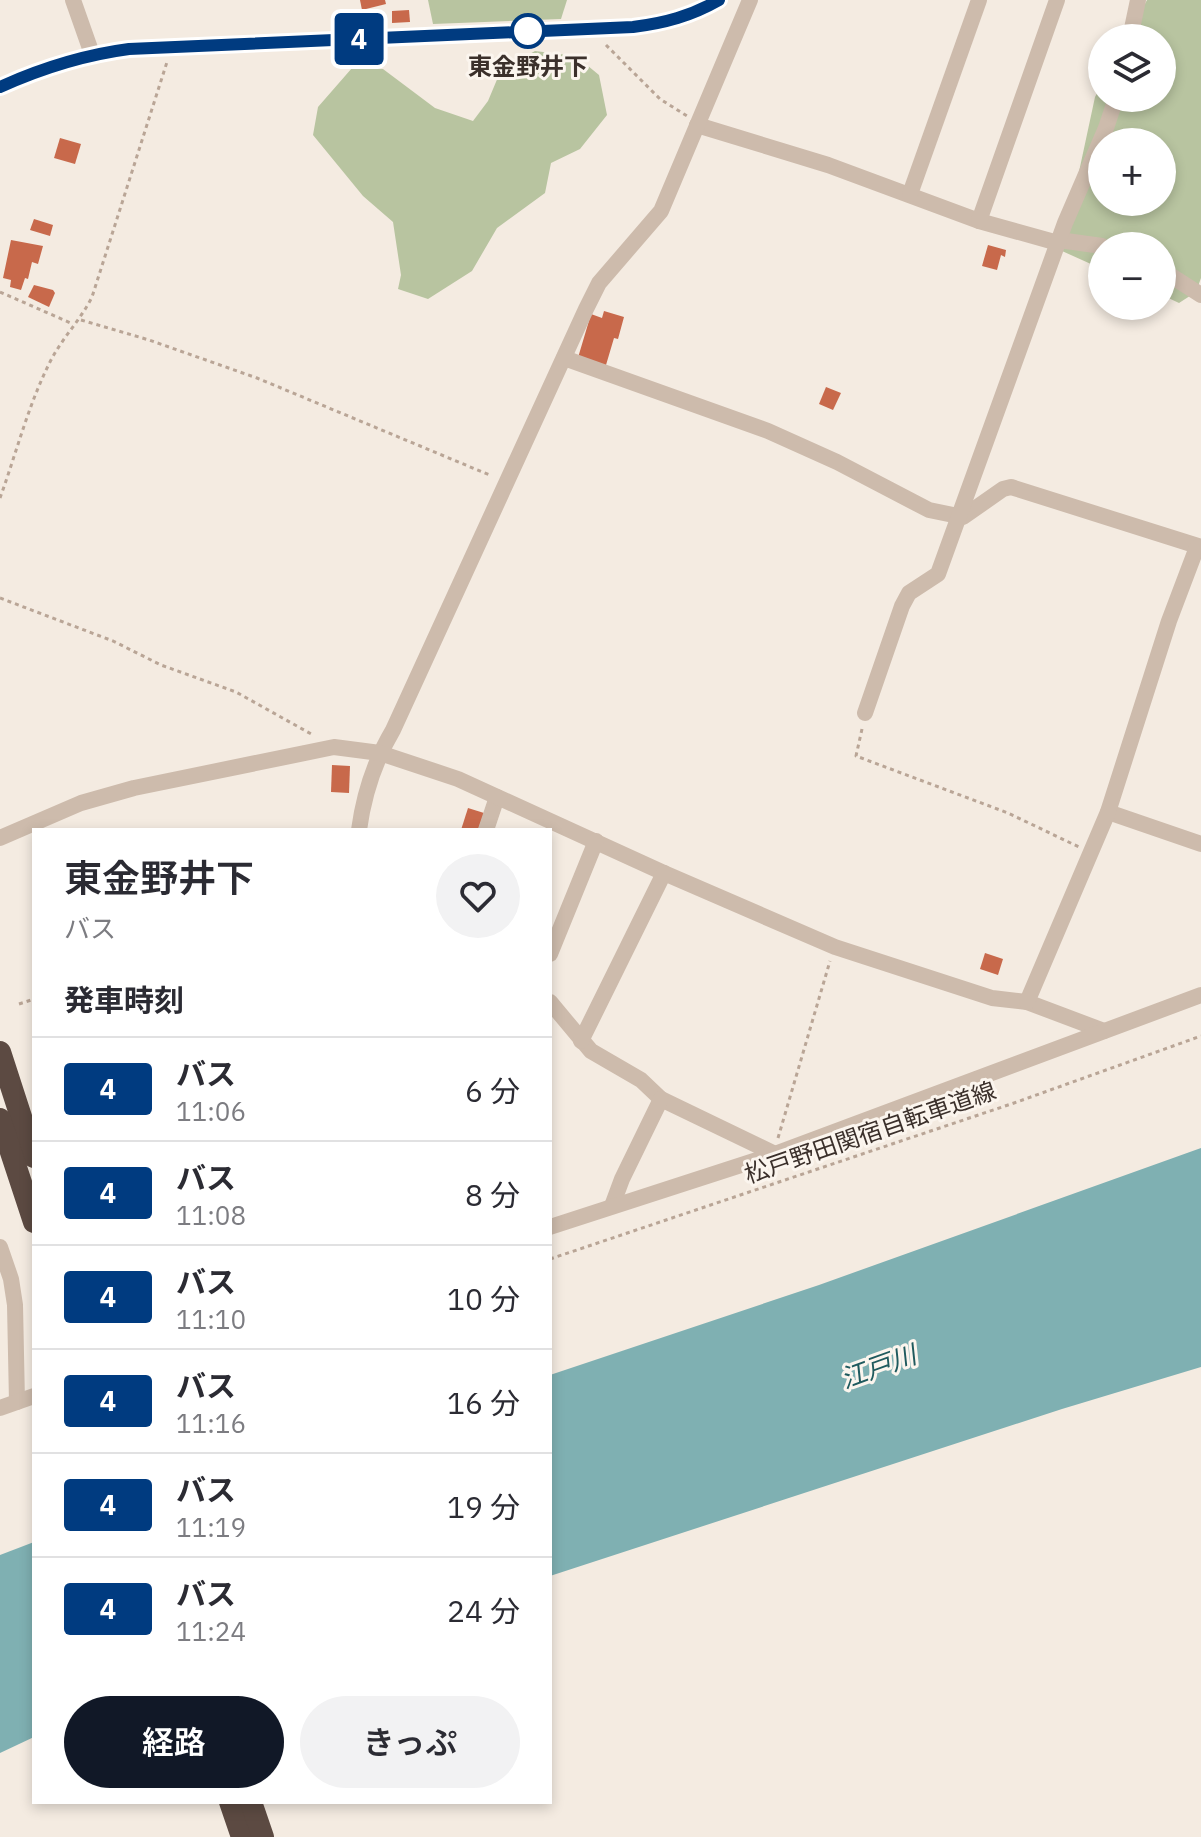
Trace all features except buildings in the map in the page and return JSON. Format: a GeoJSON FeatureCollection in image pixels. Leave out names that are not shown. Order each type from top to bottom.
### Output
{"type":"FeatureCollection","features":[{"type":"Feature","properties":{"kind":"highway"},"geometry":{"type":"LineString","coordinates":[[0,1052],[32,1151]]}},
{"type":"Feature","properties":{"kind":"highway"},"geometry":{"type":"LineString","coordinates":[[0,1119],[32,1216]]}},
{"type":"Feature","properties":{"kind":"highway"},"geometry":{"type":"LineString","coordinates":[[231,1804],[242,1837]]}},
{"type":"Feature","properties":{"kind":"highway"},"geometry":{"type":"LineString","coordinates":[[252,1804],[263,1837]]}},
{"type":"Feature","properties":{"kind":"street"},"geometry":{"type":"LineString","coordinates":[[73,0],[92,54]]}},
{"type":"Feature","properties":{"kind":"street"},"geometry":{"type":"LineString","coordinates":[[0,87],[92,54],[172,47],[665,23],[697,12],[719,0]]}},
{"type":"Feature","properties":{"kind":"street"},"geometry":{"type":"LineString","coordinates":[[359,828],[367,785],[380,753],[599,283],[661,211],[750,0]]}},
{"type":"Feature","properties":{"kind":"street"},"geometry":{"type":"LineString","coordinates":[[910,194],[979,0]]}},
{"type":"Feature","properties":{"kind":"street"},"geometry":{"type":"LineString","coordinates":[[979,221],[1057,0]]}},
{"type":"Feature","properties":{"kind":"street"},"geometry":{"type":"LineString","coordinates":[[1133,24],[1138,0]]}},
{"type":"Feature","properties":{"kind":"street"},"geometry":{"type":"LineString","coordinates":[[865,713],[902,606],[909,593],[938,574],[1058,241],[1110,112]]}},
{"type":"Feature","properties":{"kind":"street"},"geometry":{"type":"LineString","coordinates":[[698,123],[828,165],[979,221],[1058,241],[1088,244]]}},
{"type":"Feature","properties":{"kind":"street"},"geometry":{"type":"LineString","coordinates":[[1176,279],[1201,295]]}},
{"type":"Feature","properties":{"kind":"street"},"geometry":{"type":"LineString","coordinates":[[564,358],[768,431],[837,462],[929,510],[963,517],[1003,489],[1011,487],[1199,547],[1169,621],[1108,812],[1027,1002]]}},
{"type":"Feature","properties":{"kind":"street"},"geometry":{"type":"LineString","coordinates":[[0,838],[81,803],[134,788],[334,747],[380,753],[458,779],[835,947],[992,998],[1027,1002],[1104,1031]]}},
{"type":"Feature","properties":{"kind":"street"},"geometry":{"type":"LineString","coordinates":[[487,828],[497,797]]}},
{"type":"Feature","properties":{"kind":"street"},"geometry":{"type":"LineString","coordinates":[[1108,812],[1201,844]]}},
{"type":"Feature","properties":{"kind":"street"},"geometry":{"type":"LineString","coordinates":[[552,949],[596,841]]}},
{"type":"Feature","properties":{"kind":"street"},"geometry":{"type":"LineString","coordinates":[[581,1041],[664,873]]}},
{"type":"Feature","properties":{"kind":"street"},"geometry":{"type":"LineString","coordinates":[[552,1226],[774,1153],[1201,995]]}},
{"type":"Feature","properties":{"kind":"street"},"geometry":{"type":"LineString","coordinates":[[552,1005],[591,1051],[641,1080],[661,1099],[774,1153]]}},
{"type":"Feature","properties":{"kind":"street"},"geometry":{"type":"LineString","coordinates":[[612,1206],[661,1099]]}},
{"type":"Feature","properties":{"kind":"street"},"geometry":{"type":"LineString","coordinates":[[0,1247],[11,1279],[15,1305],[17,1402]]}},
{"type":"Feature","properties":{"kind":"street"},"geometry":{"type":"LineString","coordinates":[[0,1408],[32,1397]]}},
{"type":"Feature","properties":{"kind":"path"},"geometry":{"type":"LineString","coordinates":[[589,29],[629,65],[660,99],[698,123]]}},
{"type":"Feature","properties":{"kind":"path"},"geometry":{"type":"LineString","coordinates":[[0,498],[49,364],[73,324],[81,320],[102,270],[172,47]]}},
{"type":"Feature","properties":{"kind":"path"},"geometry":{"type":"LineString","coordinates":[[0,292],[73,324]]}},
{"type":"Feature","properties":{"kind":"path"},"geometry":{"type":"LineString","coordinates":[[81,320],[257,378],[507,482]]}},
{"type":"Feature","properties":{"kind":"path"},"geometry":{"type":"LineString","coordinates":[[0,598],[113,641],[161,665],[236,692],[334,747]]}},
{"type":"Feature","properties":{"kind":"path"},"geometry":{"type":"LineString","coordinates":[[865,713],[856,756],[1008,813],[1090,852]]}},
{"type":"Feature","properties":{"kind":"path"},"geometry":{"type":"LineString","coordinates":[[774,1153],[835,947]]}},
{"type":"Feature","properties":{"kind":"path"},"geometry":{"type":"LineString","coordinates":[[19,1004],[32,1000]]}},
{"type":"Feature","properties":{"kind":"path","name":"松戸野田関宿自転車道線"},"geometry":{"type":"LineString","coordinates":[[552,1258],[1014,1103],[1201,1036]]}},
{"type":"Feature","properties":{"kind":"green space"},"geometry":{"type":"Polygon","coordinates":[[[428,0],[567,0],[561,19],[433,24],[428,0]]]}},
{"type":"Feature","properties":{"kind":"green space"},"geometry":{"type":"Polygon","coordinates":[[[1147,0],[1201,0],[1201,278],[1196,292],[1179,303],[1176,302],[1176,232],[1088,232],[1088,263],[1062,251],[1088,130],[1088,216],[1176,216],[1176,128],[1088,128],[1092,112],[1176,112],[1176,24],[1134,24],[1147,0]]]}},
{"type":"Feature","properties":{"kind":"green space"},"geometry":{"type":"Polygon","coordinates":[[[535,51],[576,56],[599,75],[607,115],[580,149],[551,163],[545,193],[497,228],[472,271],[428,299],[398,289],[401,275],[393,222],[363,196],[313,135],[318,107],[352,68],[383,69],[435,108],[473,121],[488,101],[501,70],[535,51]]]}},
{"type":"Feature","properties":{"kind":"water","name":"江戸川"},"geometry":{"type":"Polygon","coordinates":[[[1201,1148],[1201,1367],[1062,1409],[552,1575],[552,1374],[819,1285],[1201,1148]]]}},
{"type":"Feature","properties":{"kind":"water"},"geometry":{"type":"Polygon","coordinates":[[[32,1543],[32,1738],[0,1753],[0,1555],[32,1543]]]}},
{"type":"Feature","properties":{"kind":"bus line","name":"4"},"geometry":{"type":"LineString","coordinates":[[0,87],[92,54],[129,49],[633,27],[665,23],[697,12],[719,0]]}},
{"type":"Feature","properties":{"kind":"place","name":"東金野井下"},"geometry":{"type":"Point","coordinates":[528,31]}}]}
